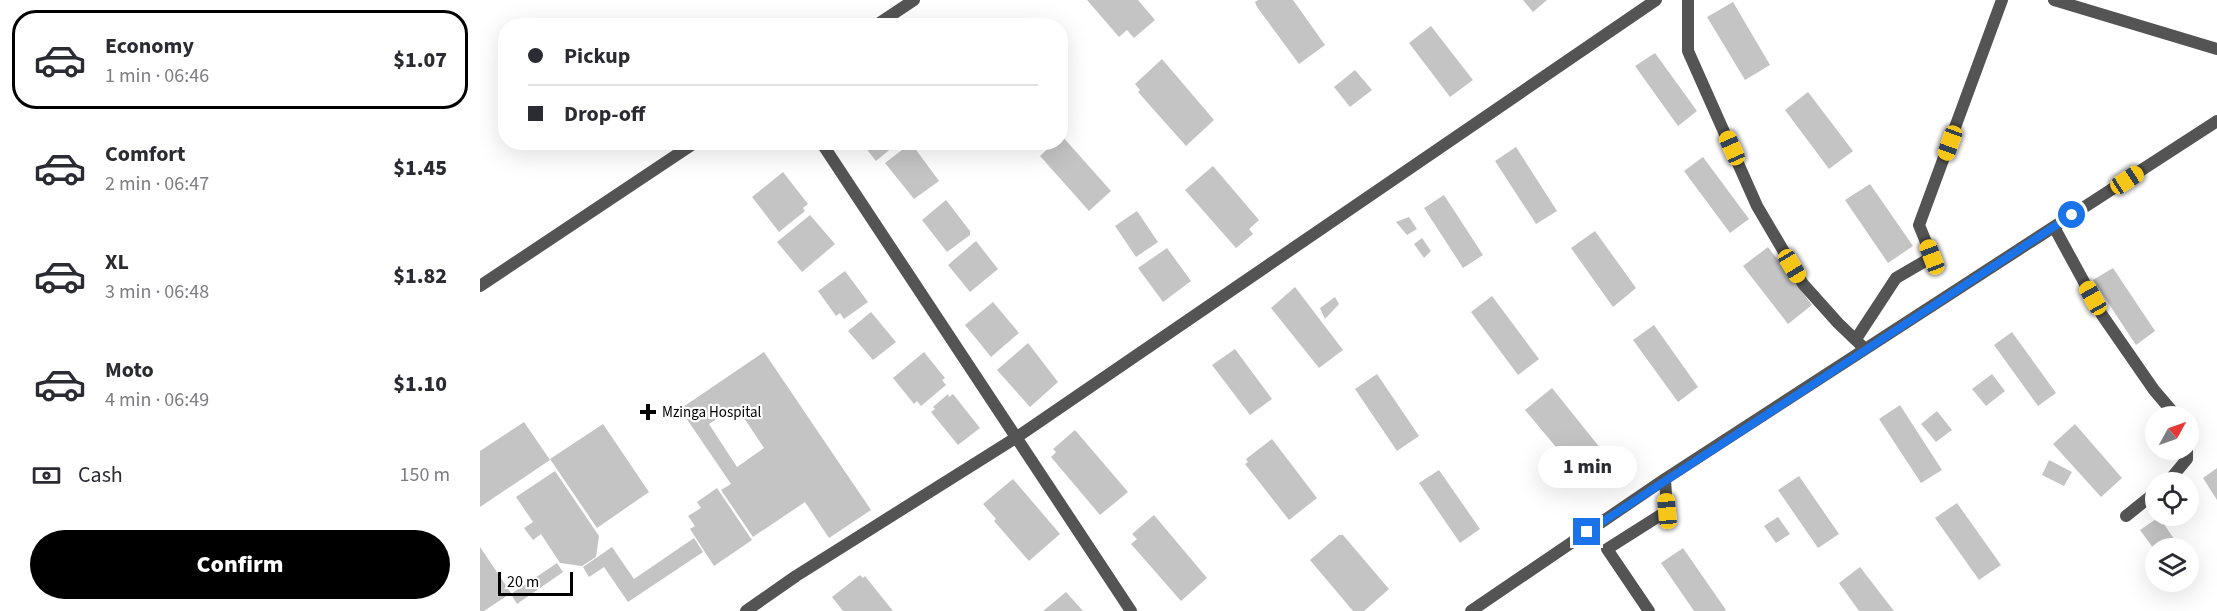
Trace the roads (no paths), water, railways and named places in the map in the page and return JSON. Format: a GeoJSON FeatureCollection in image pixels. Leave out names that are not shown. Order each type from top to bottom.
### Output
{"type":"FeatureCollection","features":[{"type":"Feature","properties":{"kind":"street"},"geometry":{"type":"LineString","coordinates":[[887,18],[914,0]]}},
{"type":"Feature","properties":{"kind":"street"},"geometry":{"type":"LineString","coordinates":[[746,611],[796,576],[1017,437],[1656,0]]}},
{"type":"Feature","properties":{"kind":"street"},"geometry":{"type":"LineString","coordinates":[[1688,0],[1688,51],[1757,206],[1803,284],[1865,349]]}},
{"type":"Feature","properties":{"kind":"street"},"geometry":{"type":"LineString","coordinates":[[1856,339],[1896,278],[1932,257],[1920,225],[2002,0]]}},
{"type":"Feature","properties":{"kind":"street"},"geometry":{"type":"LineString","coordinates":[[2054,0],[2217,49]]}},
{"type":"Feature","properties":{"kind":"street"},"geometry":{"type":"LineString","coordinates":[[1471,611],[1665,480],[2217,122]]}},
{"type":"Feature","properties":{"kind":"street"},"geometry":{"type":"LineString","coordinates":[[480,286],[684,150]]}},
{"type":"Feature","properties":{"kind":"street"},"geometry":{"type":"LineString","coordinates":[[826,150],[1131,611]]}},
{"type":"Feature","properties":{"kind":"street"},"geometry":{"type":"LineString","coordinates":[[2054,227],[2102,315],[2168,406]]}},
{"type":"Feature","properties":{"kind":"street"},"geometry":{"type":"LineString","coordinates":[[2176,472],[2186,460]]}},
{"type":"Feature","properties":{"kind":"street"},"geometry":{"type":"LineString","coordinates":[[1649,611],[1606,549],[1667,511],[1665,480]]}},
{"type":"Feature","properties":{"kind":"street"},"geometry":{"type":"LineString","coordinates":[[2126,516],[2145,501]]}},
{"type":"Feature","properties":{"kind":"place","name":"Mzinga Hospital"},"geometry":{"type":"Point","coordinates":[648,412]}}]}
